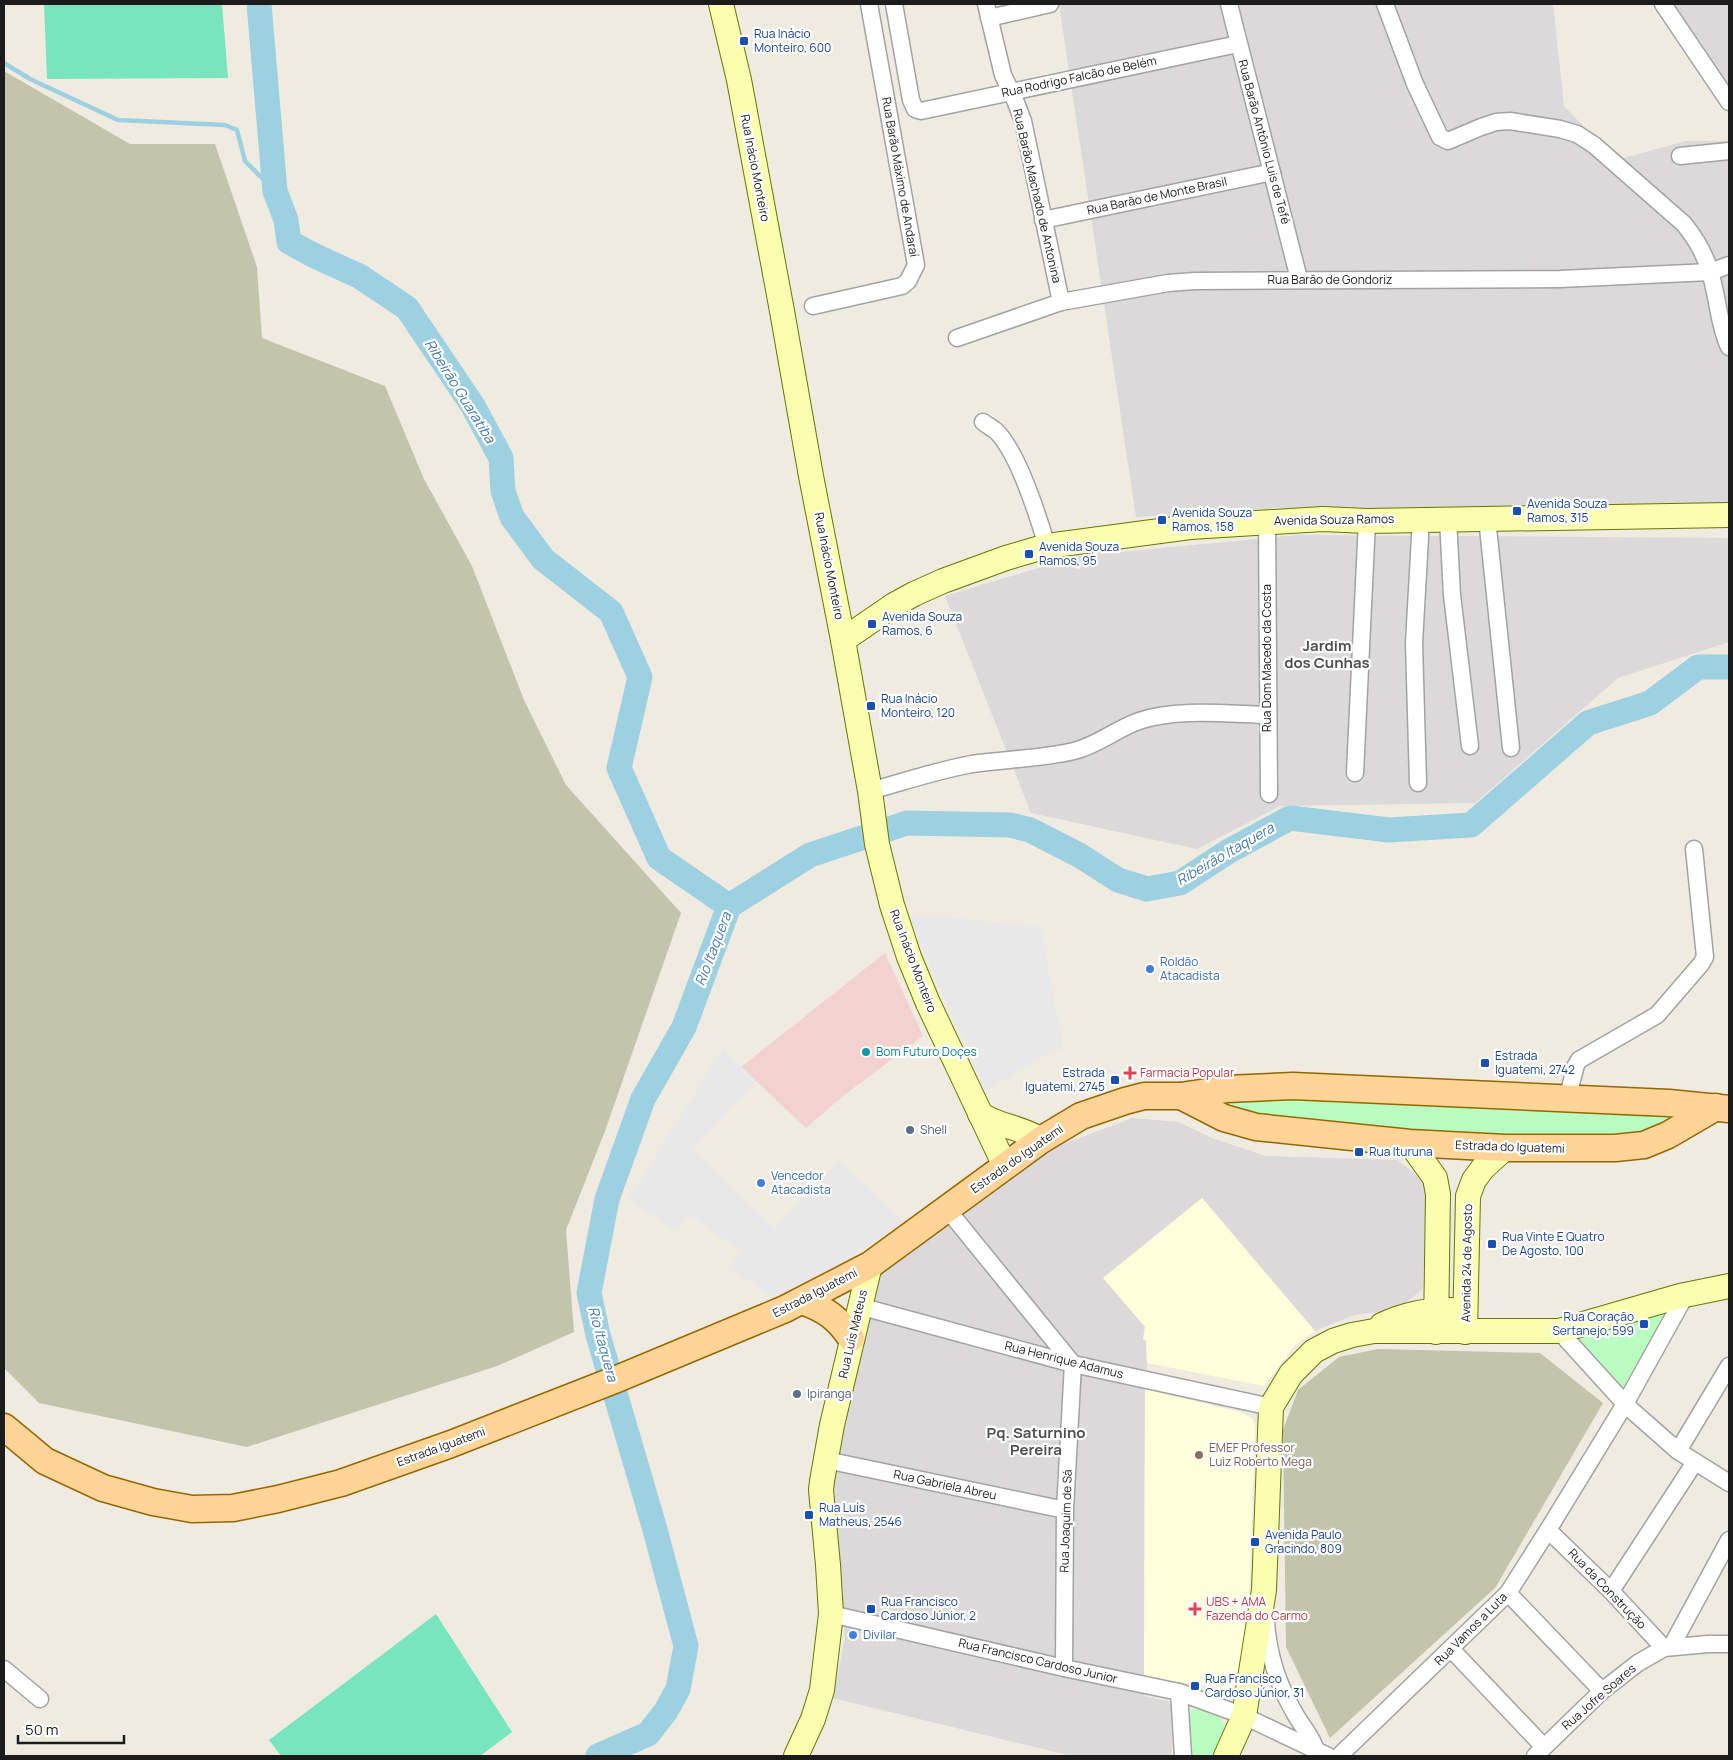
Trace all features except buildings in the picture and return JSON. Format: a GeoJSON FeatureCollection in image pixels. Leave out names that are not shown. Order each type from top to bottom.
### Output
{"type":"FeatureCollection","features":[{"type":"Feature","properties":{"kind":"main road","name":"Estrada do Iguatemi"},"geometry":{"type":"LineString","coordinates":[[870,1264],[1041,1140],[1082,1116],[1106,1106],[1144,1096],[1181,1096],[1227,1089],[1293,1086],[1669,1103],[1723,1108]]}},
{"type":"Feature","properties":{"kind":"main road"},"geometry":{"type":"LineString","coordinates":[[1224,1118],[1219,1104],[1220,1098],[1227,1089]]}},
{"type":"Feature","properties":{"kind":"main road","name":"Estrada do Iguatemi"},"geometry":{"type":"LineString","coordinates":[[1181,1096],[1224,1118],[1265,1128],[1410,1143],[1505,1148],[1622,1148],[1644,1145],[1723,1108]]}},
{"type":"Feature","properties":{"kind":"main road"},"geometry":{"type":"LineString","coordinates":[[1668,1135],[1674,1119],[1669,1103]]}},
{"type":"Feature","properties":{"kind":"main road","name":"Estrada Iguatemi"},"geometry":{"type":"LineString","coordinates":[[4,1427],[45,1461],[103,1488],[153,1502],[192,1509],[233,1508],[341,1483],[451,1444],[607,1383],[802,1301],[870,1264]]}},
{"type":"Feature","properties":{"kind":"main road"},"geometry":{"type":"LineString","coordinates":[[802,1301],[832,1316],[843,1326],[851,1338]]}},
{"type":"Feature","properties":{"kind":"street","name":"Rua Inácio Monteiro"},"geometry":{"type":"LineString","coordinates":[[721,4],[739,80],[811,476],[844,640],[870,791],[877,844],[892,905],[909,957],[928,1003],[1005,1166]]}},
{"type":"Feature","properties":{"kind":"street","name":"Rua Barão Máximo de Andaraí"},"geometry":{"type":"LineString","coordinates":[[813,306],[902,286],[908,281],[916,266],[869,4]]}},
{"type":"Feature","properties":{"kind":"street","name":"Rua Rodrigo Falcão de Belém"},"geometry":{"type":"LineString","coordinates":[[894,4],[911,100],[915,109],[921,111],[1238,44]]}},
{"type":"Feature","properties":{"kind":"street"},"geometry":{"type":"LineString","coordinates":[[988,11],[1050,4]]}},
{"type":"Feature","properties":{"kind":"street","name":"Rua Barão Antônio Luis de Tefé"},"geometry":{"type":"LineString","coordinates":[[1229,4],[1299,279]]}},
{"type":"Feature","properties":{"kind":"street"},"geometry":{"type":"LineString","coordinates":[[1385,4],[1415,84],[1440,137],[1448,140],[1496,122],[1510,121],[1560,129],[1577,134],[1594,145],[1684,224],[1694,237],[1710,272],[1721,323],[1729,347]]}},
{"type":"Feature","properties":{"kind":"street"},"geometry":{"type":"LineString","coordinates":[[1663,4],[1729,102]]}},
{"type":"Feature","properties":{"kind":"street","name":"Rua Barão Machado de Antonina"},"geometry":{"type":"LineString","coordinates":[[988,11],[1002,75],[1015,100],[1022,121],[1061,302]]}},
{"type":"Feature","properties":{"kind":"street"},"geometry":{"type":"LineString","coordinates":[[1680,156],[1729,151]]}},
{"type":"Feature","properties":{"kind":"street","name":"Rua Barão de Monte Brasil"},"geometry":{"type":"LineString","coordinates":[[1043,220],[1272,172]]}},
{"type":"Feature","properties":{"kind":"street","name":"Rua Barão de Gondoriz"},"geometry":{"type":"LineString","coordinates":[[957,338],[1061,302],[1177,282],[1299,279],[1560,279],[1710,272],[1729,265]]}},
{"type":"Feature","properties":{"kind":"street"},"geometry":{"type":"LineString","coordinates":[[983,422],[997,432],[1012,456],[1035,507],[1047,546]]}},
{"type":"Feature","properties":{"kind":"street","name":"Avenida Souza Ramos"},"geometry":{"type":"LineString","coordinates":[[844,640],[894,605],[942,581],[1006,558],[1047,546],[1190,527],[1267,521],[1729,515]]}},
{"type":"Feature","properties":{"kind":"street"},"geometry":{"type":"LineString","coordinates":[[1487,518],[1511,748]]}},
{"type":"Feature","properties":{"kind":"street"},"geometry":{"type":"LineString","coordinates":[[1418,783],[1414,643],[1421,519]]}},
{"type":"Feature","properties":{"kind":"street"},"geometry":{"type":"LineString","coordinates":[[1448,519],[1452,595],[1470,746]]}},
{"type":"Feature","properties":{"kind":"street","name":"Rua Dom Macedo da Costa"},"geometry":{"type":"LineString","coordinates":[[1267,521],[1269,794]]}},
{"type":"Feature","properties":{"kind":"street"},"geometry":{"type":"LineString","coordinates":[[1355,772],[1367,521]]}},
{"type":"Feature","properties":{"kind":"street"},"geometry":{"type":"LineString","coordinates":[[870,791],[972,764],[1028,759],[1075,751],[1098,743],[1138,722],[1160,716],[1183,714],[1267,715]]}},
{"type":"Feature","properties":{"kind":"street"},"geometry":{"type":"LineString","coordinates":[[1567,1099],[1579,1060],[1657,1015],[1705,957],[1694,849]]}},
{"type":"Feature","properties":{"kind":"street"},"geometry":{"type":"LineString","coordinates":[[980,1114],[998,1124],[1024,1130],[1041,1140]]}},
{"type":"Feature","properties":{"kind":"street"},"geometry":{"type":"LineString","coordinates":[[1410,1143],[1435,1178],[1438,1194],[1436,1321]]}},
{"type":"Feature","properties":{"kind":"street","name":"Avenida 24 de Agosto"},"geometry":{"type":"LineString","coordinates":[[1465,1321],[1468,1196],[1474,1180],[1483,1168],[1505,1148]]}},
{"type":"Feature","properties":{"kind":"street"},"geometry":{"type":"LineString","coordinates":[[1438,1194],[1451,1186],[1460,1188],[1468,1196]]}},
{"type":"Feature","properties":{"kind":"street"},"geometry":{"type":"LineString","coordinates":[[947,1208],[1073,1364]]}},
{"type":"Feature","properties":{"kind":"street","name":"Rua Luís Mateus"},"geometry":{"type":"LineString","coordinates":[[796,1756],[813,1719],[822,1690],[831,1614],[821,1490],[851,1338],[870,1264]]}},
{"type":"Feature","properties":{"kind":"street"},"geometry":{"type":"LineString","coordinates":[[1320,1754],[1293,1711],[1278,1681],[1272,1664],[1267,1632],[1264,1590],[1271,1407],[1291,1374],[1314,1351],[1333,1341],[1374,1331],[1391,1320],[1465,1321],[1519,1332],[1560,1331],[1685,1296],[1729,1286]]}},
{"type":"Feature","properties":{"kind":"street","name":"Rua Vamos a Luta"},"geometry":{"type":"LineString","coordinates":[[1339,1756],[1508,1593],[1624,1404],[1685,1296]]}},
{"type":"Feature","properties":{"kind":"street","name":"Rua Henrique Adamus"},"geometry":{"type":"LineString","coordinates":[[859,1306],[1073,1364],[1271,1407]]}},
{"type":"Feature","properties":{"kind":"street"},"geometry":{"type":"LineString","coordinates":[[1560,1331],[1624,1404],[1678,1451],[1729,1482]]}},
{"type":"Feature","properties":{"kind":"street","name":"Rua Joaquim de Sá"},"geometry":{"type":"LineString","coordinates":[[1064,1668],[1065,1510],[1073,1364]]}},
{"type":"Feature","properties":{"kind":"street"},"geometry":{"type":"LineString","coordinates":[[1678,1451],[1729,1366]]}},
{"type":"Feature","properties":{"kind":"street","name":"Rua Gabriela Abreu"},"geometry":{"type":"LineString","coordinates":[[826,1460],[1065,1510]]}},
{"type":"Feature","properties":{"kind":"street"},"geometry":{"type":"LineString","coordinates":[[1611,1591],[1695,1462]]}},
{"type":"Feature","properties":{"kind":"street","name":"Rua da Construção"},"geometry":{"type":"LineString","coordinates":[[1548,1530],[1668,1648]]}},
{"type":"Feature","properties":{"kind":"street"},"geometry":{"type":"LineString","coordinates":[[1668,1648],[1729,1540]]}},
{"type":"Feature","properties":{"kind":"street"},"geometry":{"type":"LineString","coordinates":[[1226,1756],[1244,1716],[1264,1590]]}},
{"type":"Feature","properties":{"kind":"street"},"geometry":{"type":"LineString","coordinates":[[1508,1593],[1602,1691]]}},
{"type":"Feature","properties":{"kind":"street","name":"Rua Francisco Cardoso Junior"},"geometry":{"type":"LineString","coordinates":[[831,1614],[1064,1668],[1179,1692],[1244,1716],[1320,1754]]}},
{"type":"Feature","properties":{"kind":"street","name":"Rua Jofre Soares"},"geometry":{"type":"LineString","coordinates":[[1539,1752],[1602,1691],[1638,1663],[1668,1648],[1729,1644]]}},
{"type":"Feature","properties":{"kind":"street"},"geometry":{"type":"LineString","coordinates":[[1450,1649],[1539,1752]]}},
{"type":"Feature","properties":{"kind":"street"},"geometry":{"type":"LineString","coordinates":[[4,1669],[40,1699]]}},
{"type":"Feature","properties":{"kind":"street"},"geometry":{"type":"LineString","coordinates":[[1179,1692],[1182,1756]]}},
{"type":"Feature","properties":{"kind":"shaded area"},"geometry":{"type":"Polygon","coordinates":[[[1059,4],[1553,4],[1564,106],[1616,160],[1686,141],[1729,141],[1729,508],[1279,508],[1136,517],[1059,4]]]}},
{"type":"Feature","properties":{"kind":"shaded area"},"geometry":{"type":"Polygon","coordinates":[[[1664,4],[1729,4],[1729,88],[1664,4]]]}},
{"type":"Feature","properties":{"kind":"shaded area"},"geometry":{"type":"Polygon","coordinates":[[[4,71],[130,144],[215,144],[257,267],[262,338],[385,386],[424,479],[472,566],[524,700],[566,785],[681,913],[605,1131],[566,1230],[574,1332],[497,1366],[247,1447],[39,1403],[4,1368],[4,71]]]}},
{"type":"Feature","properties":{"kind":"shaded area"},"geometry":{"type":"Polygon","coordinates":[[[1297,535],[1729,538],[1729,642],[1618,678],[1475,803],[1280,806],[1197,849],[1031,813],[945,596],[1078,556],[1297,535]]]}},
{"type":"Feature","properties":{"kind":"shaded area"},"geometry":{"type":"Polygon","coordinates":[[[940,916],[1040,927],[1064,1050],[1048,1054],[985,1091],[909,917],[940,916]]]}},
{"type":"Feature","properties":{"kind":"shaded area"},"geometry":{"type":"Polygon","coordinates":[[[885,953],[923,1036],[843,1096],[806,1128],[741,1067],[885,953]]]}},
{"type":"Feature","properties":{"kind":"shaded area"},"geometry":{"type":"Polygon","coordinates":[[[723,1048],[756,1081],[692,1149],[775,1228],[839,1161],[903,1222],[810,1283],[776,1299],[729,1268],[741,1251],[689,1215],[677,1232],[629,1199],[723,1048]]]}},
{"type":"Feature","properties":{"kind":"shaded area"},"geometry":{"type":"Polygon","coordinates":[[[1132,1118],[1179,1122],[1212,1138],[1266,1156],[1398,1160],[1426,1184],[1423,1289],[1396,1310],[1354,1315],[1315,1331],[1202,1198],[1145,1327],[1147,1363],[1145,1389],[1144,1696],[1171,1702],[1172,1756],[1071,1756],[833,1698],[845,1637],[832,1473],[882,1271],[1043,1152],[1132,1118]]]}},
{"type":"Feature","properties":{"kind":"shaded area"},"geometry":{"type":"Polygon","coordinates":[[[1202,1198],[1315,1331],[1295,1345],[1264,1386],[1147,1363],[1146,1341],[1143,1339],[1145,1327],[1103,1278],[1202,1198]]]}},
{"type":"Feature","properties":{"kind":"shaded area"},"geometry":{"type":"Polygon","coordinates":[[[1378,1349],[1540,1353],[1603,1403],[1495,1588],[1330,1738],[1286,1647],[1283,1430],[1298,1390],[1339,1357],[1378,1349]]]}},
{"type":"Feature","properties":{"kind":"shaded area","name":"EMEF Professor Luiz Roberto Mega"},"geometry":{"type":"Polygon","coordinates":[[[1145,1389],[1243,1413],[1253,1419],[1255,1426],[1250,1579],[1239,1680],[1228,1688],[1144,1677],[1145,1389]]]}},
{"type":"Feature","properties":{"kind":"green space"},"geometry":{"type":"Polygon","coordinates":[[[44,4],[222,4],[228,78],[47,79],[44,4]]]}},
{"type":"Feature","properties":{"kind":"green space"},"geometry":{"type":"Polygon","coordinates":[[[1227,1089],[1672,1109],[1674,1119],[1644,1145],[1224,1118],[1220,1098],[1227,1089]]]}},
{"type":"Feature","properties":{"kind":"green space"},"geometry":{"type":"Polygon","coordinates":[[[1682,1297],[1624,1402],[1563,1331],[1682,1297]]]}},
{"type":"Feature","properties":{"kind":"green space"},"geometry":{"type":"Polygon","coordinates":[[[436,1614],[512,1732],[480,1756],[281,1756],[269,1740],[436,1614]]]}},
{"type":"Feature","properties":{"kind":"green space"},"geometry":{"type":"Polygon","coordinates":[[[1199,1709],[1220,1718],[1227,1730],[1218,1756],[1188,1756],[1188,1722],[1191,1710],[1199,1709]]]}},
{"type":"Feature","properties":{"kind":"waterway","name":"Ribeirão Guaratiba"},"geometry":{"type":"LineString","coordinates":[[259,4],[275,191],[286,220],[289,242],[359,276],[407,308],[473,406],[501,458],[503,491],[512,517],[543,559],[611,612],[640,677],[619,768],[659,858],[729,906]]}},
{"type":"Feature","properties":{"kind":"waterway"},"geometry":{"type":"LineString","coordinates":[[4,63],[30,79],[118,120],[225,125],[237,130],[245,161],[275,191]]}},
{"type":"Feature","properties":{"kind":"waterway","name":"Ribeirão Itaquera"},"geometry":{"type":"LineString","coordinates":[[729,906],[810,855],[907,823],[1010,825],[1030,830],[1079,855],[1118,880],[1147,889],[1180,883],[1229,851],[1290,818],[1389,830],[1471,825],[1588,723],[1650,703],[1698,667],[1729,667]]}},
{"type":"Feature","properties":{"kind":"waterway","name":"Rio Itaquera"},"geometry":{"type":"LineString","coordinates":[[598,1756],[648,1734],[666,1711],[678,1689],[686,1646],[654,1526],[598,1335],[589,1293],[607,1199],[643,1099],[684,1027],[729,906]]}},
{"type":"Feature","properties":{"kind":"place","name":"Rua Inácio Monteiro, 600"},"geometry":{"type":"Point","coordinates":[744,41]}},
{"type":"Feature","properties":{"kind":"place","name":"Avenida Souza Ramos, 315"},"geometry":{"type":"Point","coordinates":[1517,511]}},
{"type":"Feature","properties":{"kind":"place","name":"Avenida Souza Ramos, 158"},"geometry":{"type":"Point","coordinates":[1162,520]}},
{"type":"Feature","properties":{"kind":"place","name":"Avenida Souza Ramos, 95"},"geometry":{"type":"Point","coordinates":[1029,554]}},
{"type":"Feature","properties":{"kind":"place","name":"Avenida Souza Ramos, 6"},"geometry":{"type":"Point","coordinates":[872,624]}},
{"type":"Feature","properties":{"kind":"place","name":"Rua Inácio Monteiro, 120"},"geometry":{"type":"Point","coordinates":[871,706]}},
{"type":"Feature","properties":{"kind":"place","name":"Roldão Atacadista"},"geometry":{"type":"Point","coordinates":[1150,969]}},
{"type":"Feature","properties":{"kind":"place","name":"Bom Futuro Doçes"},"geometry":{"type":"Point","coordinates":[866,1052]}},
{"type":"Feature","properties":{"kind":"place","name":"Estrada Iguatemi, 2742"},"geometry":{"type":"Point","coordinates":[1485,1063]}},
{"type":"Feature","properties":{"kind":"place","name":"Farmacia Popular"},"geometry":{"type":"Point","coordinates":[1130,1073]}},
{"type":"Feature","properties":{"kind":"place","name":"Estrada Iguatemi, 2745"},"geometry":{"type":"Point","coordinates":[1115,1080]}},
{"type":"Feature","properties":{"kind":"place","name":"Shell"},"geometry":{"type":"Point","coordinates":[910,1130]}},
{"type":"Feature","properties":{"kind":"place","name":"Rua Ituruna"},"geometry":{"type":"Point","coordinates":[1359,1152]}},
{"type":"Feature","properties":{"kind":"place","name":"Vencedor Atacadista"},"geometry":{"type":"Point","coordinates":[761,1183]}},
{"type":"Feature","properties":{"kind":"place","name":"Rua Vinte E Quatro De Agosto, 100"},"geometry":{"type":"Point","coordinates":[1492,1244]}},
{"type":"Feature","properties":{"kind":"place","name":"Rua Coração Sertanejo, 599"},"geometry":{"type":"Point","coordinates":[1644,1324]}},
{"type":"Feature","properties":{"kind":"place","name":"Ipiranga"},"geometry":{"type":"Point","coordinates":[797,1394]}},
{"type":"Feature","properties":{"kind":"place","name":"EMEF Professor Luiz Roberto Mega"},"geometry":{"type":"Point","coordinates":[1199,1455]}},
{"type":"Feature","properties":{"kind":"place","name":"Rua Luís Matheus, 2546"},"geometry":{"type":"Point","coordinates":[809,1515]}},
{"type":"Feature","properties":{"kind":"place","name":"Avenida Paulo Gracindo, 809"},"geometry":{"type":"Point","coordinates":[1255,1542]}},
{"type":"Feature","properties":{"kind":"place","name":"Rua Francisco Cardoso Júnior, 2"},"geometry":{"type":"Point","coordinates":[871,1609]}},
{"type":"Feature","properties":{"kind":"place","name":"UBS + AMA Fazenda do Carmo"},"geometry":{"type":"Point","coordinates":[1195,1609]}},
{"type":"Feature","properties":{"kind":"place","name":"Divilar"},"geometry":{"type":"Point","coordinates":[853,1635]}},
{"type":"Feature","properties":{"kind":"place","name":"Rua Francisco Cardoso Júnior, 31"},"geometry":{"type":"Point","coordinates":[1195,1686]}},
{"type":"Feature","properties":{"kind":"district","name":"Jardim dos Cunhas"},"geometry":{"type":"Point","coordinates":[1327,654]}},
{"type":"Feature","properties":{"kind":"district","name":"Pq. Saturnino Pereira"},"geometry":{"type":"Point","coordinates":[1036,1442]}}]}
